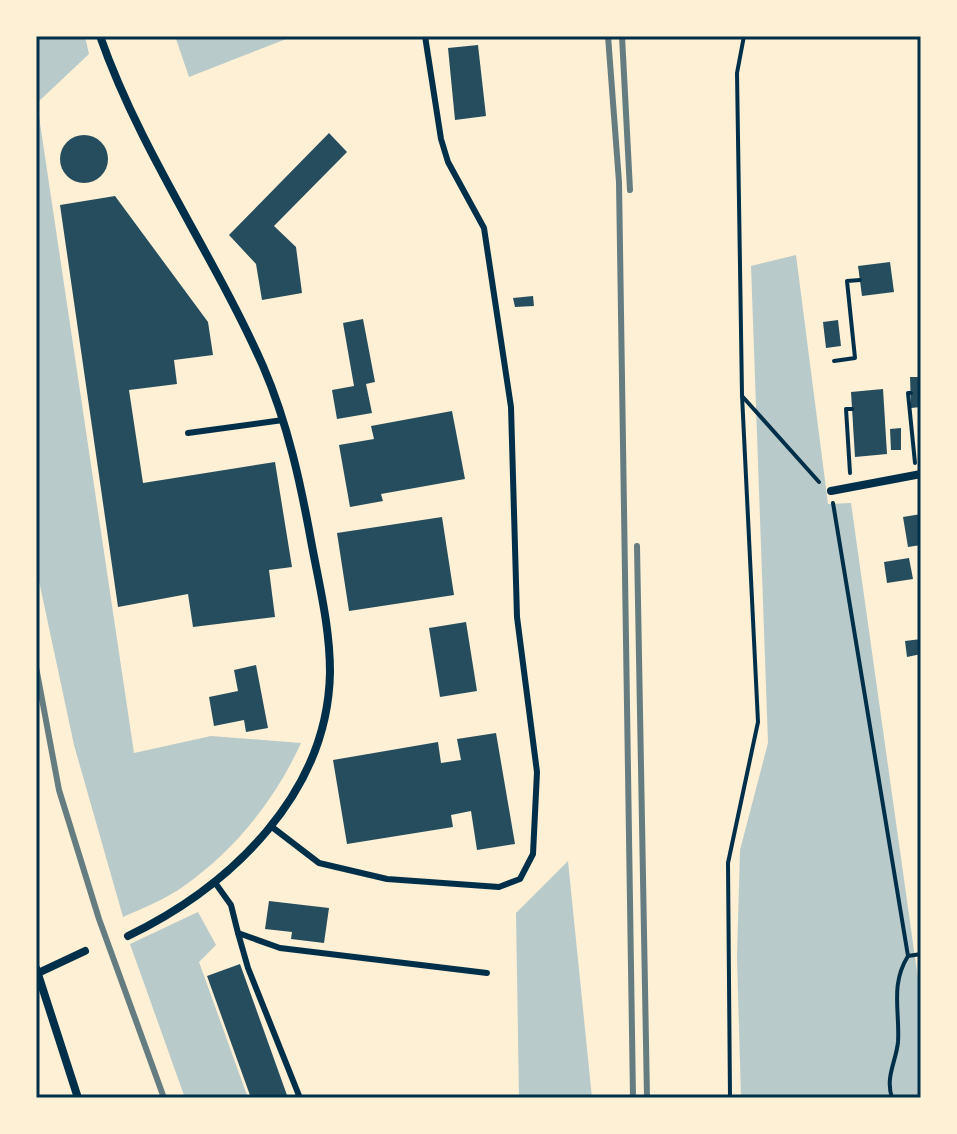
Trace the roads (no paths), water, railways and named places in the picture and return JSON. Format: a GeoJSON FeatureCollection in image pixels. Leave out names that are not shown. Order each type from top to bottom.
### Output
{"type":"FeatureCollection","features":[{"type":"Feature","properties":{"kind":"street"},"geometry":{"type":"LineString","coordinates":[[100,36],[141,138],[242,323],[283,420],[328,629],[330,672],[326,708],[311,755],[272,827],[216,884],[128,936]]}},
{"type":"Feature","properties":{"kind":"street"},"geometry":{"type":"LineString","coordinates":[[831,491],[918,475]]}},
{"type":"Feature","properties":{"kind":"street"},"geometry":{"type":"LineString","coordinates":[[78,1098],[36,972],[85,951]]}},
{"type":"Feature","properties":{"kind":"lane"},"geometry":{"type":"LineString","coordinates":[[272,827],[319,863],[387,879],[499,887],[520,879],[533,854],[537,772],[517,617],[511,407],[501,327],[484,228],[448,162],[441,139],[425,36]]}},
{"type":"Feature","properties":{"kind":"lane"},"geometry":{"type":"LineString","coordinates":[[188,433],[283,420]]}},
{"type":"Feature","properties":{"kind":"lane"},"geometry":{"type":"LineString","coordinates":[[216,884],[231,905],[248,968],[300,1098]]}},
{"type":"Feature","properties":{"kind":"lane"},"geometry":{"type":"LineString","coordinates":[[238,933],[280,948],[487,973]]}},
{"type":"Feature","properties":{"kind":"railway"},"geometry":{"type":"LineString","coordinates":[[608,36],[619,182],[633,1098]]}},
{"type":"Feature","properties":{"kind":"railway"},"geometry":{"type":"LineString","coordinates":[[622,36],[630,190]]}},
{"type":"Feature","properties":{"kind":"railway"},"geometry":{"type":"LineString","coordinates":[[637,546],[647,1098]]}},
{"type":"Feature","properties":{"kind":"railway"},"geometry":{"type":"LineString","coordinates":[[36,667],[59,790],[99,919],[164,1098]]}}]}
